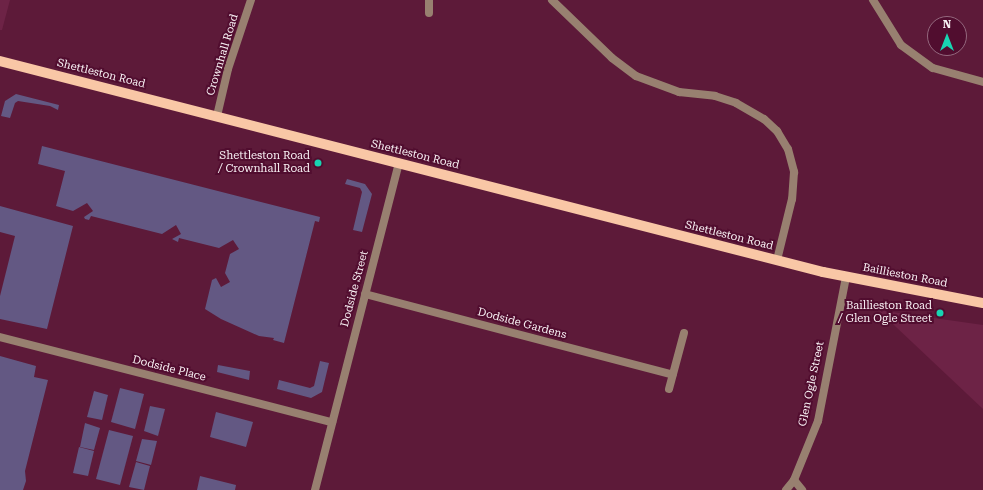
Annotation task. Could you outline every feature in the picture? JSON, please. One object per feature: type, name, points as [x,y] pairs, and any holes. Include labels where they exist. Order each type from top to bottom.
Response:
[{"type":"main road","name":"Shettleston Road","points":[[0,62],[217,116],[823,272]]},
{"type":"main road","name":"Baillieston Road","points":[[823,272],[983,303]]},
{"type":"street","name":"Crownhall Road","points":[[217,116],[228,69],[251,0]]},
{"type":"street","points":[[429,0],[429,12]]},
{"type":"street","points":[[552,0],[612,58],[636,76],[672,90],[715,96],[736,103],[764,119],[777,131],[788,149],[794,172],[792,199],[777,260]]},
{"type":"street","points":[[873,0],[901,45],[933,68],[983,82]]},
{"type":"street","name":"Dodside Street","points":[[315,490],[399,163]]},
{"type":"street","name":"Glen Ogle Street","points":[[786,490],[794,480],[818,421],[846,277]]},
{"type":"street","name":"Dodside Gardens","points":[[365,294],[673,375]]},
{"type":"street","points":[[669,389],[684,333]]},
{"type":"street","name":"Dodside Place","points":[[0,337],[332,422]]},
{"type":"street","points":[[794,480],[802,490]]},
{"type":"shaded area","points":[[0,0],[10,0],[2,30],[0,30]]},
{"type":"shaded area","points":[[16,94],[59,105],[58,110],[50,106],[18,101],[15,103],[10,118],[1,116],[5,101]]},
{"type":"shaded area","points":[[42,146],[320,217],[319,222],[315,221],[284,343],[273,340],[274,338],[259,336],[221,319],[205,309],[212,280],[216,278],[221,287],[230,282],[225,273],[230,254],[239,249],[233,240],[219,248],[179,238],[178,242],[172,239],[181,234],[176,225],[162,234],[91,216],[89,220],[85,219],[84,217],[93,211],[87,203],[73,211],[56,206],[65,171],[38,164]]},
{"type":"shaded area","points":[[347,179],[365,184],[372,194],[362,232],[353,230],[362,192],[360,188],[345,184]]},
{"type":"shaded area","points":[[0,206],[73,226],[47,329],[0,319],[0,296],[15,236],[0,232]]},
{"type":"shaded area","points":[[878,310],[983,325],[983,409]]},
{"type":"shaded area","points":[[0,356],[36,366],[34,377],[48,380],[25,471],[26,481],[23,490],[0,490]]},
{"type":"shaded area","points":[[320,361],[329,363],[322,392],[311,398],[277,389],[279,380],[310,388],[314,386]]},
{"type":"shaded area","points":[[218,365],[250,371],[249,380],[217,372]]},
{"type":"shaded area","points":[[120,388],[144,394],[135,429],[111,422]]},
{"type":"shaded area","points":[[94,391],[108,395],[102,420],[87,417]]},
{"type":"shaded area","points":[[150,406],[165,409],[158,436],[144,431]]},
{"type":"shaded area","points":[[216,412],[253,422],[246,447],[210,437]]},
{"type":"shaded area","points":[[85,423],[100,428],[94,450],[80,447]]},
{"type":"shaded area","points":[[109,430],[133,436],[120,485],[96,479]]},
{"type":"shaded area","points":[[142,439],[157,441],[151,465],[136,461]]},
{"type":"shaded area","points":[[79,447],[94,451],[88,476],[73,473]]},
{"type":"shaded area","points":[[136,462],[150,466],[144,490],[129,487]]},
{"type":"shaded area","points":[[200,476],[236,485],[235,490],[197,490]]},
{"type":"place","name":"Shettleston Road / Crownhall Road","points":[[318,163]]},
{"type":"place","name":"Baillieston Road / Glen Ogle Street","points":[[940,313]]}]
